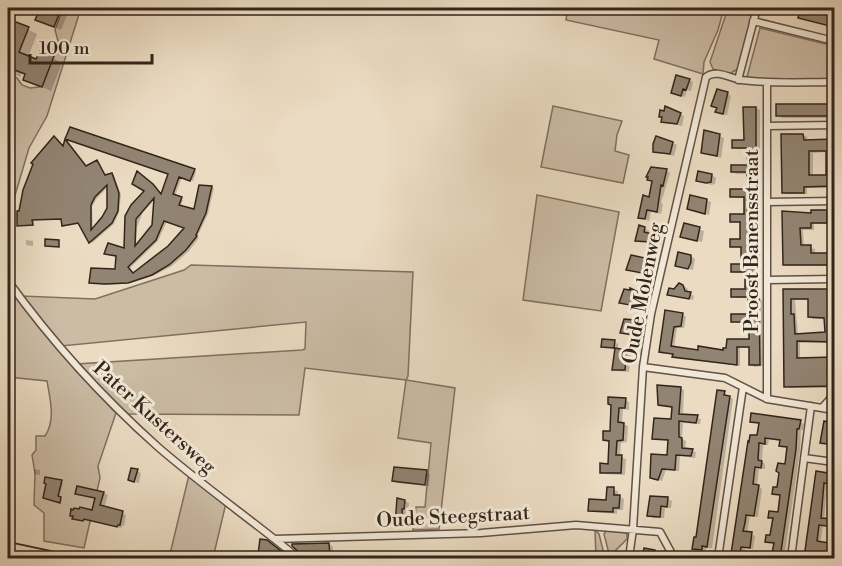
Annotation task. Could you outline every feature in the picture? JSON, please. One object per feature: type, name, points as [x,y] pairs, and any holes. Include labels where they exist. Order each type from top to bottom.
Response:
[{"type":"main road","points":[[8,548],[56,558]]},
{"type":"street","points":[[757,8],[738,80],[834,82]]},
{"type":"street","points":[[753,21],[834,41]]},
{"type":"street","name":"Oude Molenweg","points":[[628,558],[633,529],[643,367],[651,314],[705,81],[709,74],[718,74],[738,80]]},
{"type":"street","name":"Proost Banensstraat","points":[[767,82],[767,399]]},
{"type":"street","points":[[767,126],[834,125]]},
{"type":"street","points":[[767,202],[834,201]]},
{"type":"street","points":[[767,280],[834,279]]},
{"type":"street","name":"Pater Kustersweg","points":[[8,281],[55,342],[117,409],[206,487],[298,558]]},
{"type":"street","points":[[643,367],[725,378],[767,399],[834,410]]},
{"type":"street","points":[[718,558],[743,387]]},
{"type":"street","points":[[822,408],[834,398]]},
{"type":"street","points":[[791,558],[811,406]]},
{"type":"street","points":[[804,458],[834,462]]},
{"type":"street","name":"Oude Steegstraat","points":[[275,539],[481,533],[576,525],[660,532],[673,556],[688,558]]},
{"type":"shaded area","points":[[63,8],[81,8],[47,116],[29,148],[8,219],[8,76],[17,78],[22,85],[30,88],[39,87],[52,50],[58,41],[55,30]]},
{"type":"shaded area","points":[[568,8],[724,8],[718,30],[704,62],[703,74],[654,59],[659,40],[566,20]]},
{"type":"shaded area","points":[[728,8],[754,8],[738,69],[729,74],[713,69],[710,62]]},
{"type":"shaded area","points":[[760,28],[834,46],[834,80],[761,80],[747,77]]},
{"type":"shaded area","points":[[553,106],[622,121],[615,151],[629,155],[623,183],[541,167]]},
{"type":"shaded area","points":[[537,195],[619,212],[601,311],[523,300]]},
{"type":"shaded area","points":[[191,265],[413,272],[406,380],[305,368],[299,415],[127,414],[77,364],[302,350],[305,349],[306,322],[61,346],[22,296],[95,299],[184,270]]},
{"type":"shaded area","points":[[8,286],[59,351],[116,413],[98,466],[100,478],[84,548],[44,541],[44,513],[34,505],[35,473],[32,455],[36,450],[36,436],[45,436],[48,430],[51,402],[47,381],[8,377]]},
{"type":"shaded area","points":[[406,380],[455,388],[439,529],[413,530],[416,507],[425,507],[431,443],[398,438]]},
{"type":"shaded area","points":[[189,475],[226,503],[213,558],[169,558]]},
{"type":"shaded area","points":[[595,530],[599,534],[605,558],[596,558]]},
{"type":"shaded area","points":[[606,531],[627,534],[627,539],[614,552],[610,553],[608,550],[604,534]]},
{"type":"building","points":[[40,8],[61,9],[54,27],[35,20]]},
{"type":"building","points":[[782,8],[826,8],[825,11],[834,14],[834,27],[798,18],[799,14],[782,10]]},
{"type":"building","points":[[8,19],[29,27],[19,52],[36,59],[40,51],[54,56],[42,87],[23,80],[25,74],[12,69],[8,80]]},
{"type":"building","points":[[676,75],[690,79],[681,96],[671,93]]},
{"type":"building","points":[[717,89],[728,92],[723,114],[715,112],[717,108],[711,106]]},
{"type":"building","points":[[776,104],[834,104],[834,116],[776,116]]},
{"type":"building","points":[[665,106],[681,113],[677,124],[661,122],[660,110],[664,111]]},
{"type":"building","points":[[743,107],[756,107],[756,297],[759,297],[760,365],[749,365],[749,347],[737,347],[737,365],[672,357],[673,354],[659,352],[665,310],[683,313],[681,326],[674,327],[671,346],[698,350],[698,346],[723,350],[726,348],[727,339],[749,339],[749,322],[731,322],[731,314],[749,314],[748,297],[731,297],[731,289],[745,289],[745,272],[731,272],[731,264],[741,264],[741,247],[730,247],[730,239],[740,239],[740,222],[730,222],[730,214],[744,214],[744,197],[730,197],[730,189],[747,189],[747,172],[731,172],[731,165],[747,165],[747,148],[732,148],[732,140],[744,140]]},
{"type":"building","points":[[70,127],[195,169],[190,181],[179,177],[173,194],[182,197],[179,205],[194,209],[199,185],[212,186],[206,213],[197,236],[186,250],[169,265],[152,275],[128,283],[89,283],[91,268],[115,269],[116,256],[104,254],[108,243],[124,248],[125,216],[131,205],[144,191],[132,184],[137,171],[161,194],[168,174],[65,139]],"holes":[[[154,198],[152,225],[135,246],[136,219]],[[164,221],[184,228],[168,246],[133,273],[128,267],[156,240]]]},
{"type":"building","points":[[704,130],[720,134],[717,156],[701,153]]},
{"type":"building","points":[[781,134],[803,134],[804,140],[834,139],[834,186],[804,187],[804,193],[782,193]],"holes":[[[809,151],[826,151],[826,175],[809,175]]]},
{"type":"building","points":[[54,136],[63,146],[65,139],[86,166],[97,160],[105,175],[112,173],[119,193],[118,211],[112,223],[89,243],[78,223],[62,226],[61,219],[32,220],[33,225],[17,226],[17,211],[19,211],[23,190],[33,164],[31,163]],"holes":[[[107,185],[107,208],[102,217],[91,230],[91,205],[95,197]]]},
{"type":"building","points":[[656,136],[673,142],[670,154],[653,152]]},
{"type":"building","points":[[651,167],[667,169],[663,186],[661,185],[657,212],[647,210],[645,219],[638,218],[643,195],[649,197],[652,181],[647,180],[648,177],[646,177]]},
{"type":"building","points":[[698,171],[712,174],[711,182],[696,181]]},
{"type":"building","points":[[690,195],[707,199],[705,214],[687,209]]},
{"type":"building","points":[[811,210],[827,210],[827,223],[811,223],[811,228],[800,228],[801,245],[811,245],[811,253],[828,253],[828,247],[834,247],[834,254],[828,254],[828,265],[783,265],[782,211],[811,213]]},
{"type":"building","points":[[684,223],[700,227],[697,241],[680,237]]},
{"type":"building","points":[[639,225],[645,227],[644,232],[652,234],[650,242],[635,241]]},
{"type":"building","points":[[45,239],[59,240],[59,247],[45,246]]},
{"type":"building","points":[[678,252],[691,255],[688,269],[675,266]]},
{"type":"building","points":[[631,255],[645,258],[642,273],[626,270]]},
{"type":"building","points":[[679,283],[683,285],[685,291],[691,292],[689,299],[667,295],[669,288],[674,289]]},
{"type":"building","points":[[630,288],[638,292],[635,306],[619,303],[624,289],[630,290]]},
{"type":"building","points":[[783,289],[834,289],[834,342],[797,341],[797,358],[834,357],[834,386],[784,387]],"holes":[[[791,299],[808,299],[808,317],[824,318],[825,332],[795,334]]]},
{"type":"building","points":[[624,319],[635,320],[633,335],[620,333]]},
{"type":"building","points":[[602,339],[615,340],[614,348],[601,347]]},
{"type":"building","points":[[615,348],[627,350],[625,370],[612,370]]},
{"type":"building","points":[[657,385],[681,387],[679,414],[698,415],[696,423],[679,421],[682,448],[693,449],[691,456],[676,455],[675,470],[662,469],[658,480],[650,478],[651,454],[667,455],[668,440],[652,439],[654,418],[671,419],[672,407],[658,405]]},
{"type":"building","points":[[717,390],[725,391],[724,395],[730,396],[707,547],[702,546],[702,550],[692,549],[694,537],[696,537]]},
{"type":"building","points":[[608,397],[626,398],[625,408],[619,408],[618,422],[624,423],[623,440],[617,441],[616,455],[622,455],[621,473],[600,473],[600,463],[608,464],[609,441],[603,440],[603,431],[610,431],[611,405],[608,404]]},
{"type":"building","points":[[751,413],[801,420],[799,429],[797,429],[780,558],[771,558],[774,543],[765,542],[766,535],[770,535],[773,518],[768,518],[769,511],[778,512],[780,495],[772,494],[773,487],[777,487],[778,463],[785,464],[787,447],[779,446],[780,440],[765,438],[765,444],[759,443],[758,460],[762,461],[761,468],[755,467],[753,484],[759,485],[754,516],[746,515],[743,531],[752,532],[750,548],[741,547],[740,555],[731,554],[748,441],[750,435],[757,435],[759,423],[750,422]]},
{"type":"building","points":[[824,421],[834,423],[834,445],[820,443]]},
{"type":"building","points":[[394,467],[427,470],[425,485],[392,481]]},
{"type":"building","points":[[131,468],[138,469],[134,482],[128,480]]},
{"type":"building","points":[[816,471],[834,474],[834,485],[824,483],[821,518],[834,519],[834,527],[819,525],[817,541],[834,544],[834,552],[829,551],[829,554],[816,552],[815,558],[804,558]]},
{"type":"building","points":[[45,477],[62,480],[58,496],[61,497],[60,503],[43,498]]},
{"type":"building","points":[[77,486],[104,492],[100,505],[123,511],[120,525],[117,527],[84,519],[83,521],[72,519],[71,509],[80,507],[92,510],[95,498],[75,494]]},
{"type":"building","points":[[607,487],[614,487],[614,495],[620,495],[619,508],[613,508],[613,512],[588,511],[589,499],[606,500]]},
{"type":"building","points":[[650,496],[668,497],[667,507],[661,506],[660,517],[647,516]]},
{"type":"building","points":[[397,498],[405,500],[404,509],[402,509],[403,526],[395,526]]},
{"type":"building","points":[[260,539],[267,540],[290,558],[269,558],[269,555],[258,554]]},
{"type":"building","points":[[329,543],[330,558],[316,558],[316,552],[299,552],[292,546],[292,544]]},
{"type":"building","points":[[644,548],[655,550],[653,558],[642,558]]}]
